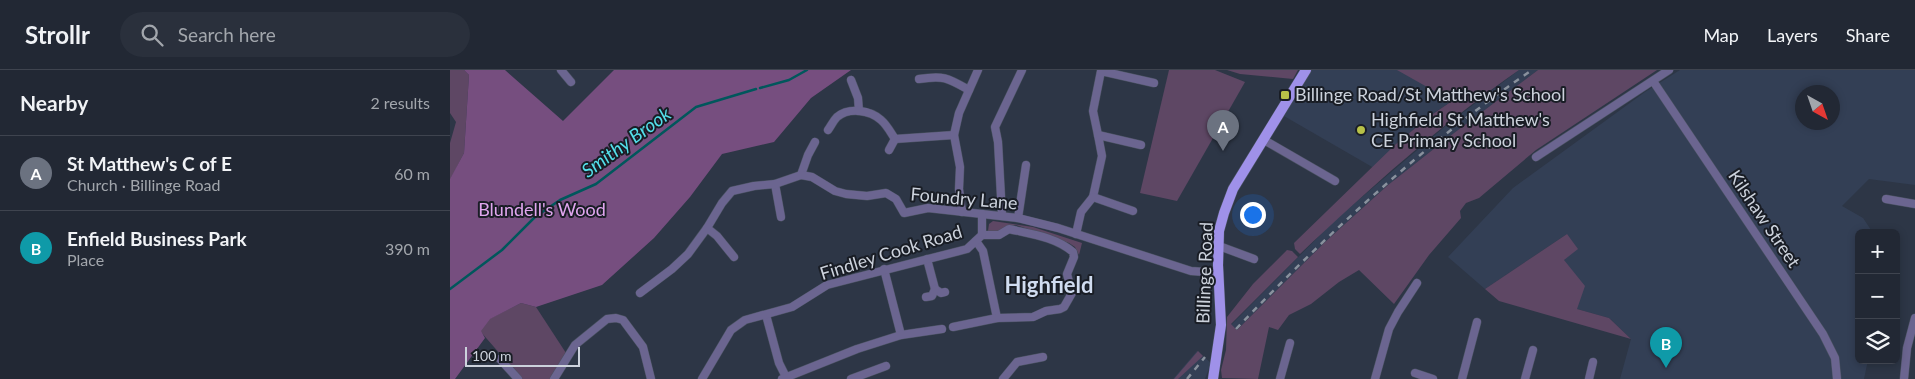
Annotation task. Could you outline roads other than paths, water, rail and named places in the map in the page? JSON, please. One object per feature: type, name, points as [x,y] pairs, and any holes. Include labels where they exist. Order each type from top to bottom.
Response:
[{"type":"main road","name":"Billinge Road","points":[[1213,379],[1221,325],[1219,231],[1226,205],[1233,189],[1306,70]]},
{"type":"street","points":[[962,212],[958,189],[960,167],[954,135],[959,113],[978,70]]},
{"type":"street","points":[[1002,215],[998,142],[995,127],[1022,70]]},
{"type":"street","points":[[1076,234],[1081,212],[1093,197],[1102,156],[1093,111],[1100,70],[1154,83]]},
{"type":"street","points":[[1536,157],[1669,70]]},
{"type":"street","points":[[566,72],[571,82]]},
{"type":"street","points":[[919,79],[940,76],[950,79],[969,90]]},
{"type":"street","points":[[851,80],[858,98],[860,111]]},
{"type":"street","name":"Kilshaw Street","points":[[1653,81],[1823,334],[1835,358],[1837,379]]},
{"type":"street","points":[[828,130],[838,117],[847,112],[860,111],[878,117],[884,122],[895,139]]},
{"type":"street","points":[[895,139],[954,135]]},
{"type":"street","points":[[1098,135],[1141,145]]},
{"type":"street","points":[[889,150],[895,139]]},
{"type":"street","points":[[1264,140],[1335,181]]},
{"type":"street","points":[[640,292],[688,254],[732,191],[775,184],[801,175],[815,142]]},
{"type":"street","points":[[1018,218],[1026,165]]},
{"type":"street","name":"Foundry Lane","points":[[801,175],[812,177],[835,191],[846,194],[867,196],[886,193],[896,199],[904,213],[928,208],[1018,218],[1076,234],[1191,271],[1219,274]]},
{"type":"street","points":[[775,184],[781,217]]},
{"type":"street","points":[[1093,197],[1133,210]]},
{"type":"street","points":[[1886,199],[1915,204]]},
{"type":"street","name":"Findley Cook Road","points":[[702,379],[731,330],[745,320],[792,307],[827,284],[968,249],[979,238],[982,214]]},
{"type":"street","points":[[707,228],[717,236],[734,257]]},
{"type":"street","points":[[953,327],[997,318],[1033,317],[1046,311],[1060,310],[1072,297],[1068,274],[1074,257],[1073,252],[1054,240],[1009,229],[999,235],[979,238],[997,318]]},
{"type":"street","points":[[1219,246],[1254,259]]},
{"type":"street","points":[[926,297],[932,296],[935,289],[927,259]]},
{"type":"street","points":[[884,269],[901,335]]},
{"type":"street","points":[[1375,379],[1389,329],[1417,283]]},
{"type":"street","points":[[935,289],[941,293],[945,292]]},
{"type":"street","points":[[766,315],[784,378],[856,349],[901,335],[942,329]]},
{"type":"street","points":[[554,379],[575,345],[607,319],[616,318],[623,320],[643,347],[651,379]]},
{"type":"street","points":[[1904,379],[1907,348],[1915,318]]},
{"type":"street","points":[[1462,379],[1477,322]]},
{"type":"street","points":[[1280,379],[1290,343]]},
{"type":"street","points":[[1525,379],[1533,350]]},
{"type":"street","points":[[1003,379],[1017,362],[1043,357]]},
{"type":"street","points":[[500,359],[518,379]]},
{"type":"street","points":[[1589,379],[1594,362]]},
{"type":"street","points":[[851,379],[862,377],[886,366]]},
{"type":"street","points":[[1415,374],[1433,379]]},
{"type":"waterway","name":"Smithy Brook","points":[[760,88],[789,80],[807,70]]},
{"type":"waterway","name":"Smithy Brook","points":[[450,289],[502,250],[535,217],[560,200],[596,184],[696,107],[756,89]]},
{"type":"railway","points":[[1236,329],[1305,259],[1415,159],[1492,98],[1532,70]]},
{"type":"railway","points":[[1187,379],[1205,357]]},
{"type":"place","name":"Billinge Road/St Matthew's School","points":[[1285,95]]},
{"type":"place","name":"Highfield St Matthew's CE Primary School","points":[[1361,130]]},
{"type":"place","name":"St Matthew's C of E","points":[[1223,151]]},
{"type":"place","name":"Enfield Business Park","points":[[1666,368]]},
{"type":"district","name":"Highfield","points":[[1049,285]]},
{"type":"park label","name":"Blundell's Wood","points":[[542,210]]}]
